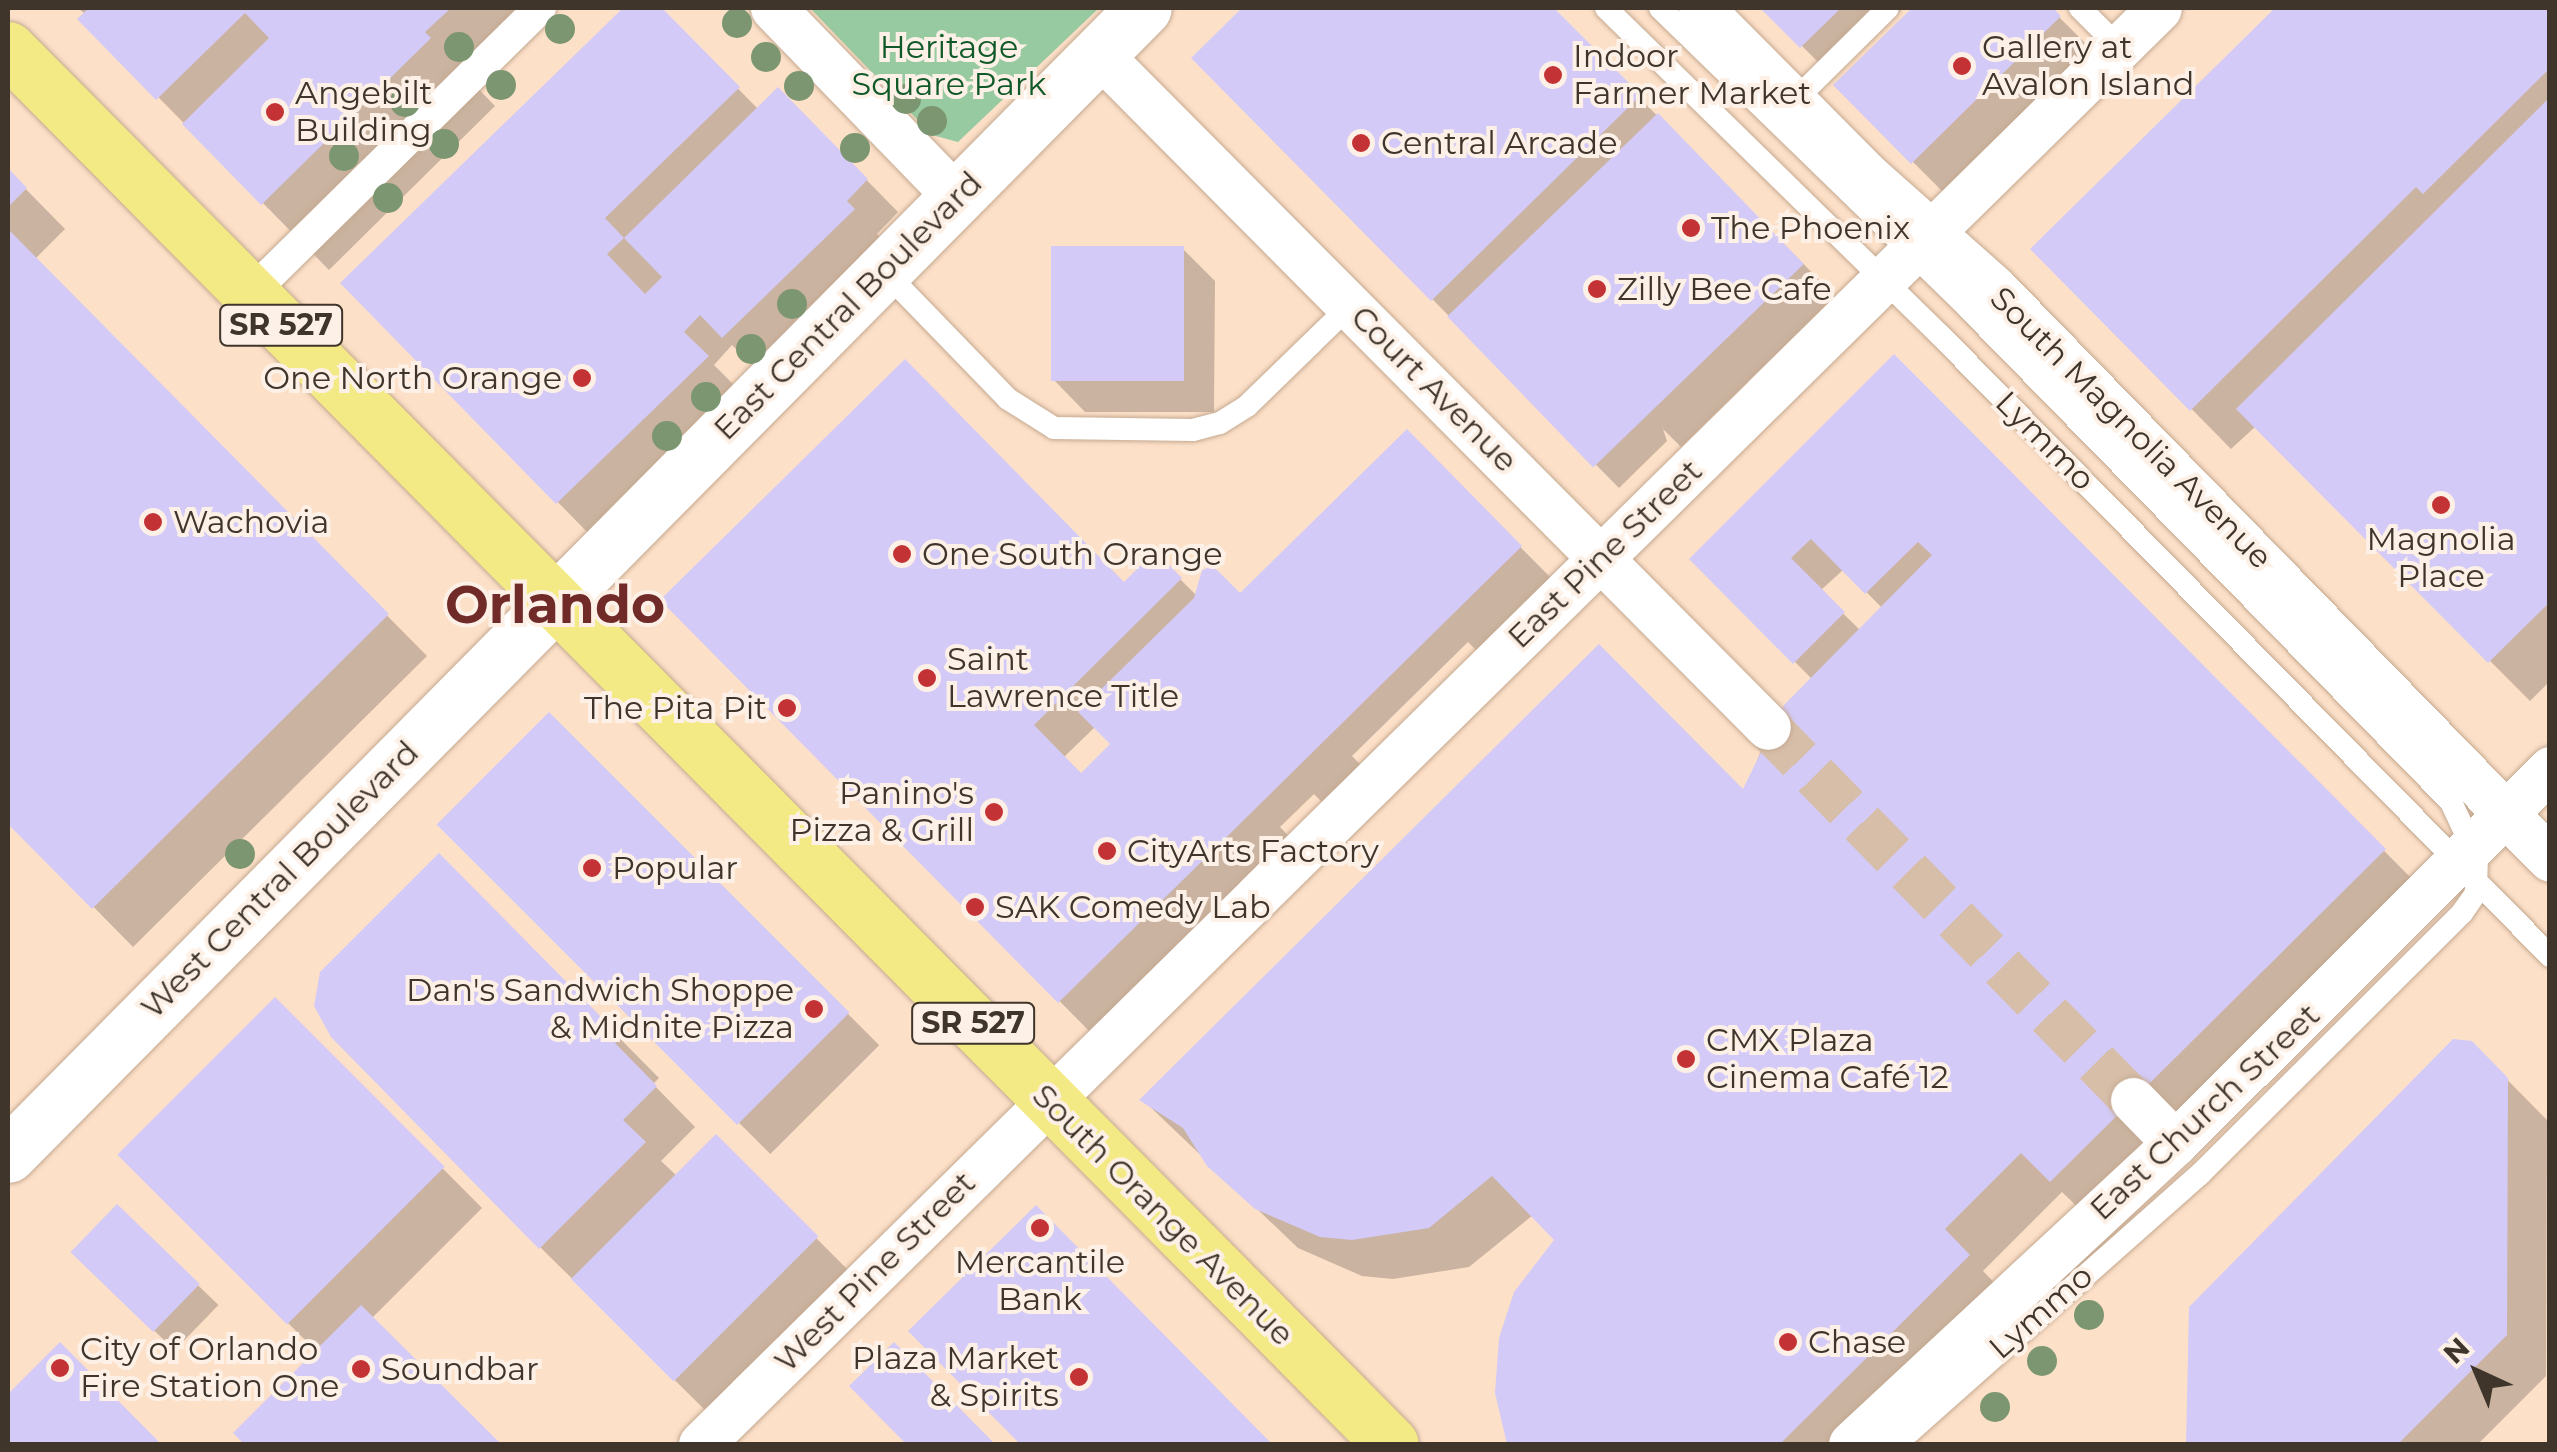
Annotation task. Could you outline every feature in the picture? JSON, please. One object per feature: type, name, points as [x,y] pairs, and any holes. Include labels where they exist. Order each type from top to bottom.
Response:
[{"type":"main road","name":"SR 527","points":[[8,48],[552,605]]},
{"type":"main road","name":"South Orange Avenue","points":[[552,605],[1391,1444]]},
{"type":"street","points":[[251,294],[540,8]]},
{"type":"street","points":[[773,8],[956,197]]},
{"type":"street","name":"East Central Boulevard","points":[[552,605],[1144,8]]},
{"type":"street","name":"South Magnolia Avenue","points":[[1702,8],[1794,100],[1908,257],[2513,789],[2550,859]]},
{"type":"street","name":"East Pine Street","points":[[1049,1099],[2159,8]]},
{"type":"street","name":"Court Avenue","points":[[1098,53],[1768,727]]},
{"type":"street","name":"West Central Boulevard","points":[[8,1155],[552,605]]},
{"type":"street","name":"East Church Street","points":[[1851,1444],[2471,864],[2513,789]]},
{"type":"street","name":"West Pine Street","points":[[701,1444],[1049,1099]]},
{"type":"street","points":[[2132,1100],[2175,1143]]},
{"type":"lane","name":"Lymmo","points":[[1606,8],[1908,257]]},
{"type":"lane","name":"Lymmo","points":[[1660,8],[1908,257],[2471,864],[2550,956]]},
{"type":"lane","points":[[1794,100],[1888,8]]},
{"type":"lane","points":[[2080,8],[2119,47]]},
{"type":"lane","points":[[883,271],[1008,398],[1054,428],[1193,430],[1220,423],[1248,406],[1351,305]]},
{"type":"lane","points":[[2513,789],[2550,750]]},
{"type":"lane","name":"Lymmo","points":[[1896,1444],[2200,1174],[2462,913],[2471,864]]},
{"type":"green space","name":"Heritage Square Park","points":[[810,8],[1099,8],[958,142],[932,135]]},
{"type":"building","name":"Angebilt Building","points":[[89,8],[451,8],[425,32],[431,38],[261,205],[182,124],[269,38],[245,13],[156,100],[77,19]]},
{"type":"building","points":[[623,8],[662,8],[740,87],[605,218],[624,238],[778,87],[868,179],[847,201],[855,209],[722,338],[700,315],[684,332],[709,356],[556,504],[340,283]],"holes":[[[624,238],[662,277],[645,294],[607,254]]]},
{"type":"building","name":"Central Arcade","points":[[1242,8],[1554,8],[1641,95],[1431,301],[1191,58]]},
{"type":"building","points":[[1760,8],[1841,8],[1800,48]]},
{"type":"building","name":"Gallery at Avalon Island","points":[[1912,8],[2053,8],[2061,16],[1911,164],[1833,85]]},
{"type":"building","points":[[2275,8],[2550,8],[2550,68],[2423,194],[2416,187],[2190,411],[2030,249]]},
{"type":"building","name":"Magnolia Place","points":[[2550,97],[2550,602],[2488,663],[2236,409]]},
{"type":"building","points":[[1658,113],[1804,264],[1593,468],[1447,317]]},
{"type":"building","points":[[8,168],[27,188],[8,207]]},
{"type":"building","name":"Wachovia","points":[[10,231],[389,614],[92,909],[8,824]]},
{"type":"building","points":[[1051,246],[1184,246],[1184,381],[1051,381]]},
{"type":"building","points":[[1894,354],[2386,849],[2050,1182],[2021,1153],[1945,1229],[1970,1255],[1780,1444],[1507,1444],[1495,1393],[1499,1338],[1514,1292],[1554,1240],[1492,1176],[1429,1228],[1352,1240],[1320,1237],[1255,1209],[1207,1166],[1183,1128],[1139,1100],[1599,644],[1743,789],[1784,705],[1932,555],[1918,542],[1865,594],[1811,539],[1791,558],[1845,612],[1793,664],[1689,559]]},
{"type":"building","points":[[905,359],[1124,582],[1155,551],[1182,578],[1034,725],[1081,773],[1110,744],[1078,712],[1194,598],[1202,570],[1213,566],[1240,593],[1407,429],[1522,546],[1058,1003],[660,600]]},
{"type":"building","name":"Popular","points":[[549,712],[850,1013],[737,1125],[437,824]]},
{"type":"building","points":[[439,853],[621,1037],[615,1043],[657,1086],[623,1120],[646,1142],[539,1249],[331,1037],[314,1006],[320,972]]},
{"type":"building","points":[[275,997],[445,1167],[287,1324],[117,1155]]},
{"type":"building","points":[[2453,1039],[2472,1041],[2508,1078],[2507,1335],[2398,1444],[2186,1444],[2189,1307]]},
{"type":"building","points":[[716,1134],[819,1237],[674,1381],[571,1279]]},
{"type":"building","points":[[117,1204],[200,1284],[153,1332],[70,1252]]},
{"type":"building","points":[[1036,1205],[1272,1444],[1020,1444],[908,1331]]},
{"type":"building","name":"Soundbar","points":[[361,1305],[501,1444],[244,1444],[233,1433]]},
{"type":"building","name":"City of Orlando Fire Station One","points":[[60,1342],[161,1444],[8,1444],[8,1394]]},
{"type":"building","points":[[894,1342],[995,1444],[906,1444],[849,1386]]},
{"type":"tunnel","points":[[1768,727],[2133,1100]]},
{"type":"place","name":"Gallery at Avalon Island","points":[[1962,66]]},
{"type":"place","name":"Indoor Farmer Market","points":[[1553,75]]},
{"type":"place","name":"Angebilt Building","points":[[275,112]]},
{"type":"place","name":"Central Arcade","points":[[1361,143]]},
{"type":"place","name":"The Phoenix","points":[[1691,228]]},
{"type":"place","name":"Zilly Bee Cafe","points":[[1597,289]]},
{"type":"place","name":"One North Orange","points":[[582,378]]},
{"type":"place","name":"Magnolia Place","points":[[2441,505]]},
{"type":"place","name":"Wachovia","points":[[153,522]]},
{"type":"place","name":"One South Orange","points":[[902,554]]},
{"type":"place","name":"Saint Lawrence Title","points":[[927,678]]},
{"type":"place","name":"The Pita Pit","points":[[787,708]]},
{"type":"place","name":"Panino's Pizza & Grill","points":[[994,812]]},
{"type":"place","name":"CityArts Factory","points":[[1107,851]]},
{"type":"place","name":"Popular","points":[[592,868]]},
{"type":"place","name":"SAK Comedy Lab","points":[[975,907]]},
{"type":"place","name":"Dan's Sandwich Shoppe & Midnite Pizza","points":[[814,1009]]},
{"type":"place","name":"CMX Plaza Cinema Café 12","points":[[1686,1059]]},
{"type":"place","name":"Mercantile Bank","points":[[1040,1228]]},
{"type":"place","name":"Chase","points":[[1788,1342]]},
{"type":"place","name":"City of Orlando Fire Station One","points":[[60,1368]]},
{"type":"place","name":"Soundbar","points":[[361,1369]]},
{"type":"place","name":"Plaza Market & Spirits","points":[[1079,1377]]},
{"type":"district","name":"Orlando","points":[[555,605]]}]
